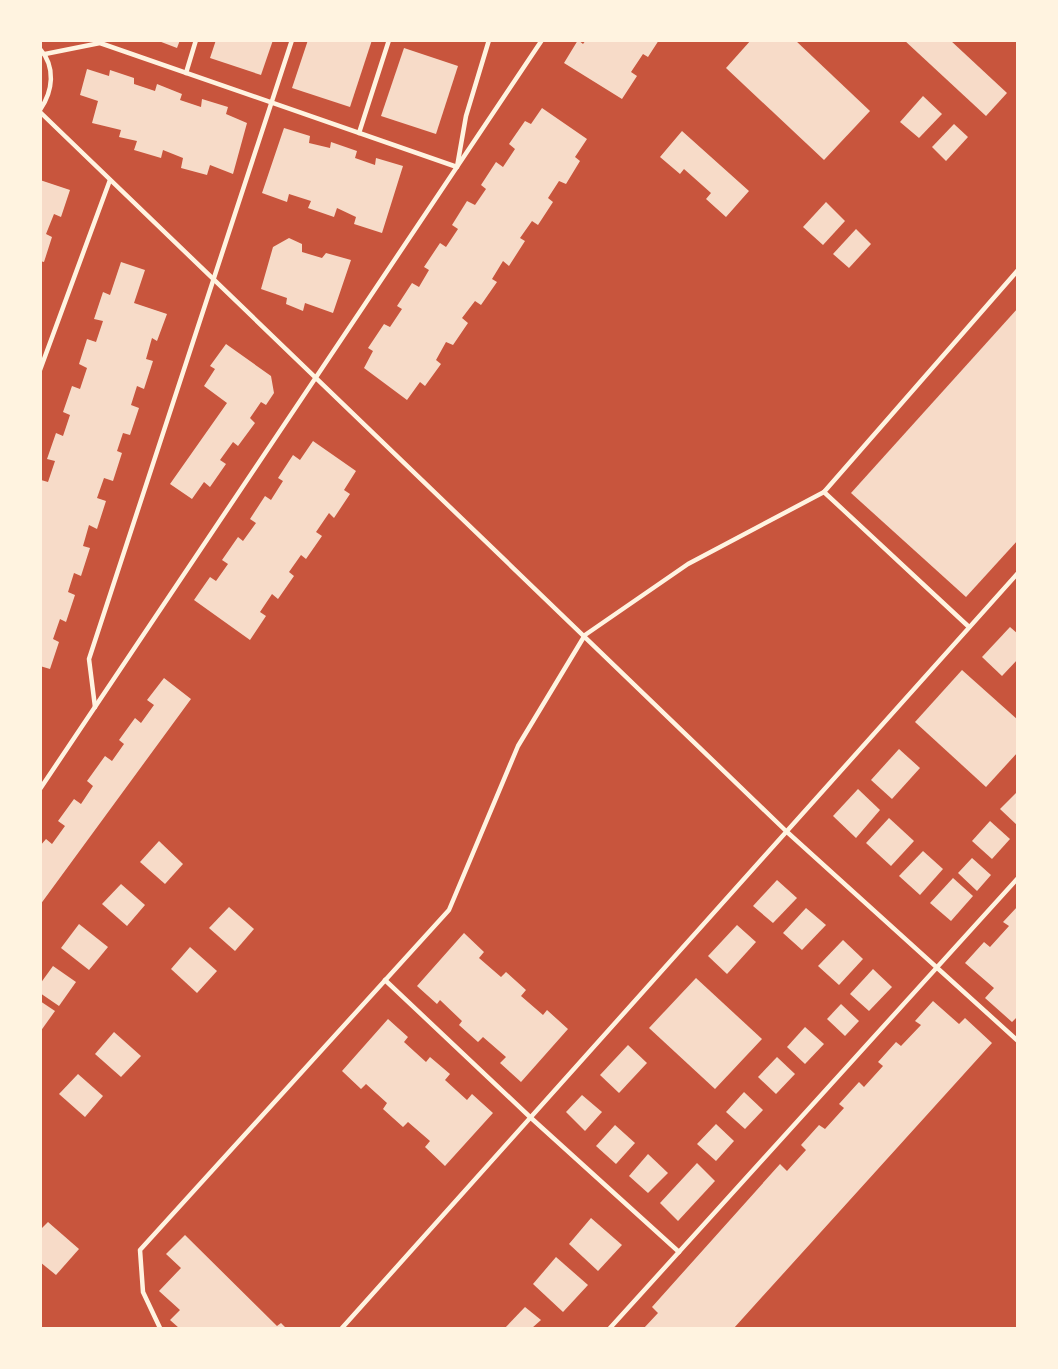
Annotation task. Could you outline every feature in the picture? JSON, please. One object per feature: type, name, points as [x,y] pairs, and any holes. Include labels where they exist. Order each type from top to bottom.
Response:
[{"type":"lane","points":[[186,73],[196,40]]},
{"type":"lane","points":[[95,708],[89,659],[292,40]]},
{"type":"lane","points":[[359,133],[389,40]]},
{"type":"lane","points":[[457,167],[466,116],[489,40]]},
{"type":"lane","points":[[40,789],[542,40]]},
{"type":"lane","points":[[45,54],[101,42],[457,167]]},
{"type":"lane","points":[[40,49],[45,54],[51,69],[48,99],[40,111],[786,831],[1017,1041]]},
{"type":"lane","points":[[40,370],[110,180]]},
{"type":"lane","points":[[160,1329],[143,1292],[140,1250],[449,910],[518,746],[585,635],[688,564],[824,492],[1017,270]]},
{"type":"lane","points":[[824,492],[969,627]]},
{"type":"lane","points":[[342,1329],[1017,573]]},
{"type":"lane","points":[[610,1329],[1017,878]]},
{"type":"lane","points":[[385,980],[530,1117],[679,1252]]},
{"type":"building","points":[[156,40],[180,40],[177,48]]},
{"type":"building","points":[[216,40],[273,40],[261,75],[210,58]]},
{"type":"building","points":[[308,40],[372,40],[350,107],[292,88]]},
{"type":"building","points":[[578,40],[583,44],[586,40],[659,40],[648,57],[643,54],[631,72],[637,76],[622,99],[564,63]]},
{"type":"building","points":[[751,40],[795,40],[870,111],[824,160],[726,68]]},
{"type":"building","points":[[904,40],[950,40],[1007,93],[986,116]]},
{"type":"building","points":[[404,48],[458,66],[436,134],[381,116]]},
{"type":"building","points":[[87,69],[109,76],[110,70],[134,78],[134,84],[155,91],[157,84],[182,94],[180,100],[201,107],[202,99],[228,107],[226,114],[247,123],[233,174],[210,165],[207,175],[181,168],[183,158],[163,150],[161,158],[134,150],[137,141],[119,137],[121,130],[92,123],[98,101],[80,95]]},
{"type":"building","points":[[923,96],[942,114],[919,138],[900,122]]},
{"type":"building","points":[[542,108],[587,139],[575,157],[580,161],[566,184],[559,181],[548,198],[553,202],[538,225],[532,221],[520,238],[525,241],[509,266],[503,261],[492,279],[497,282],[481,305],[475,301],[462,318],[468,323],[453,345],[446,342],[436,360],[441,364],[425,386],[420,382],[407,400],[364,368],[373,351],[368,348],[384,324],[390,327],[402,309],[397,306],[412,283],[419,287],[429,270],[424,267],[440,243],[446,247],[458,229],[452,225],[467,201],[475,205],[486,189],[481,185],[496,162],[503,167],[515,149],[509,144],[525,121],[531,124]]},
{"type":"building","points":[[954,124],[968,137],[946,161],[932,147]]},
{"type":"building","points":[[284,128],[310,136],[309,143],[330,148],[331,142],[357,151],[355,158],[375,165],[376,158],[403,166],[382,233],[354,224],[356,217],[337,208],[334,217],[308,208],[311,201],[289,194],[287,202],[262,193]]},
{"type":"building","points":[[682,131],[749,191],[726,217],[706,199],[711,193],[684,169],[680,174],[660,157]]},
{"type":"building","points":[[40,180],[70,190],[61,217],[54,214],[46,234],[52,237],[44,262],[40,261]]},
{"type":"building","points":[[826,202],[845,221],[823,245],[803,227]]},
{"type":"building","points":[[856,229],[871,244],[849,268],[833,254]]},
{"type":"building","points":[[289,238],[302,244],[302,252],[322,258],[326,253],[351,260],[333,313],[305,303],[303,311],[286,304],[287,298],[261,289],[273,247]]},
{"type":"building","points":[[121,262],[145,270],[134,303],[167,314],[157,341],[152,338],[146,359],[153,361],[144,389],[137,386],[131,405],[139,408],[130,435],[123,433],[117,451],[122,453],[113,481],[104,478],[97,498],[106,501],[97,529],[89,525],[83,546],[90,548],[81,576],[74,573],[68,592],[75,595],[66,622],[60,619],[53,639],[59,642],[50,669],[40,666],[40,482],[41,480],[48,482],[55,461],[47,459],[56,433],[63,436],[70,415],[63,412],[72,386],[80,389],[87,368],[79,364],[87,339],[96,342],[103,321],[94,319],[103,292],[110,295]]},
{"type":"building","points":[[1018,308],[1018,540],[966,597],[851,493]]},
{"type":"building","points":[[226,344],[271,376],[274,393],[266,405],[261,402],[250,418],[255,423],[238,446],[233,442],[220,460],[226,464],[210,487],[204,482],[192,499],[170,484],[227,403],[204,386],[215,369],[210,366]]},
{"type":"building","points":[[313,441],[356,471],[344,490],[350,494],[334,518],[329,513],[316,532],[322,536],[306,559],[301,555],[289,572],[294,576],[278,599],[272,594],[260,612],[266,616],[250,640],[194,600],[210,577],[216,581],[228,564],[222,560],[238,537],[243,541],[256,523],[250,519],[265,496],[271,500],[283,481],[278,478],[293,455],[300,460]]},
{"type":"building","points":[[1010,627],[1018,634],[1018,659],[1002,676],[982,657]]},
{"type":"building","points":[[962,670],[1018,720],[1018,752],[986,787],[915,722]]},
{"type":"building","points":[[164,678],[191,699],[40,905],[40,846],[46,839],[52,844],[65,826],[58,821],[74,799],[81,804],[93,786],[87,781],[105,756],[112,761],[124,744],[119,740],[135,718],[141,723],[154,705],[147,700]]},
{"type":"building","points":[[899,749],[920,768],[892,799],[871,780]]},
{"type":"building","points":[[858,789],[880,810],[856,838],[833,816]]},
{"type":"building","points":[[1018,791],[1018,826],[1000,809]]},
{"type":"building","points":[[889,818],[914,841],[891,866],[866,843]]},
{"type":"building","points":[[990,821],[1010,839],[992,859],[972,841]]},
{"type":"building","points":[[159,841],[183,864],[165,884],[140,862]]},
{"type":"building","points":[[923,851],[943,869],[920,895],[899,876]]},
{"type":"building","points":[[972,858],[991,875],[977,891],[958,873]]},
{"type":"building","points":[[953,878],[973,896],[951,921],[930,903]]},
{"type":"building","points":[[777,880],[797,898],[773,923],[753,906]]},
{"type":"building","points":[[121,884],[145,905],[127,926],[102,904]]},
{"type":"building","points":[[1018,906],[1018,1016],[1012,1022],[985,998],[994,988],[965,963],[984,942],[990,947],[1009,926],[1003,922]]},
{"type":"building","points":[[229,907],[254,929],[235,951],[209,928]]},
{"type":"building","points":[[806,908],[826,925],[802,950],[783,933]]},
{"type":"building","points":[[79,924],[108,947],[89,970],[61,948]]},
{"type":"building","points":[[737,925],[756,942],[727,974],[708,956]]},
{"type":"building","points":[[464,933],[484,952],[479,958],[501,977],[506,972],[526,990],[521,996],[543,1015],[547,1010],[568,1029],[521,1082],[500,1063],[506,1057],[483,1037],[478,1042],[459,1025],[462,1021],[440,1000],[437,1004],[417,986]]},
{"type":"building","points":[[843,940],[863,959],[839,985],[818,966]]},
{"type":"building","points":[[190,947],[217,971],[197,993],[171,969]]},
{"type":"building","points":[[53,966],[76,982],[59,1006],[40,993],[40,984]]},
{"type":"building","points":[[873,969],[892,987],[869,1011],[850,994]]},
{"type":"building","points":[[696,978],[762,1039],[715,1089],[649,1028]]},
{"type":"building","points":[[40,1001],[55,1011],[40,1032]]},
{"type":"building","points":[[933,1001],[959,1024],[965,1018],[992,1043],[734,1328],[644,1328],[658,1313],[652,1307],[780,1164],[787,1171],[806,1150],[801,1145],[819,1125],[825,1129],[844,1108],[839,1104],[859,1082],[864,1087],[883,1066],[878,1062],[896,1042],[901,1046],[921,1025],[915,1021]]},
{"type":"building","points":[[841,1004],[859,1021],[845,1036],[827,1019]]},
{"type":"building","points":[[388,1019],[408,1037],[404,1042],[426,1062],[430,1057],[450,1074],[445,1080],[467,1100],[472,1094],[493,1113],[445,1166],[425,1147],[430,1141],[408,1122],[403,1127],[383,1109],[387,1103],[366,1084],[361,1089],[342,1071]]},
{"type":"building","points":[[805,1027],[824,1044],[805,1064],[787,1047]]},
{"type":"building","points":[[114,1032],[141,1056],[121,1077],[95,1054]]},
{"type":"building","points":[[628,1045],[647,1063],[619,1093],[600,1075]]},
{"type":"building","points":[[777,1057],[795,1074],[776,1094],[758,1077]]},
{"type":"building","points":[[78,1074],[103,1096],[85,1117],[59,1094]]},
{"type":"building","points":[[744,1092],[763,1110],[745,1129],[726,1112]]},
{"type":"building","points":[[582,1095],[602,1112],[585,1131],[566,1112]]},
{"type":"building","points":[[716,1124],[734,1141],[716,1161],[697,1144]]},
{"type":"building","points":[[615,1125],[635,1143],[616,1164],[596,1146]]},
{"type":"building","points":[[648,1154],[668,1173],[648,1193],[629,1176]]},
{"type":"building","points":[[697,1163],[715,1181],[678,1221],[660,1203]]},
{"type":"building","points":[[591,1218],[622,1245],[598,1271],[569,1244]]},
{"type":"building","points":[[48,1222],[79,1249],[56,1275],[40,1262],[40,1230]]},
{"type":"building","points":[[185,1235],[277,1326],[281,1323],[286,1328],[179,1328],[170,1320],[180,1310],[159,1291],[181,1268],[166,1254]]},
{"type":"building","points":[[556,1257],[588,1285],[563,1312],[533,1284]]},
{"type":"building","points":[[525,1307],[541,1320],[532,1328],[505,1328]]}]
